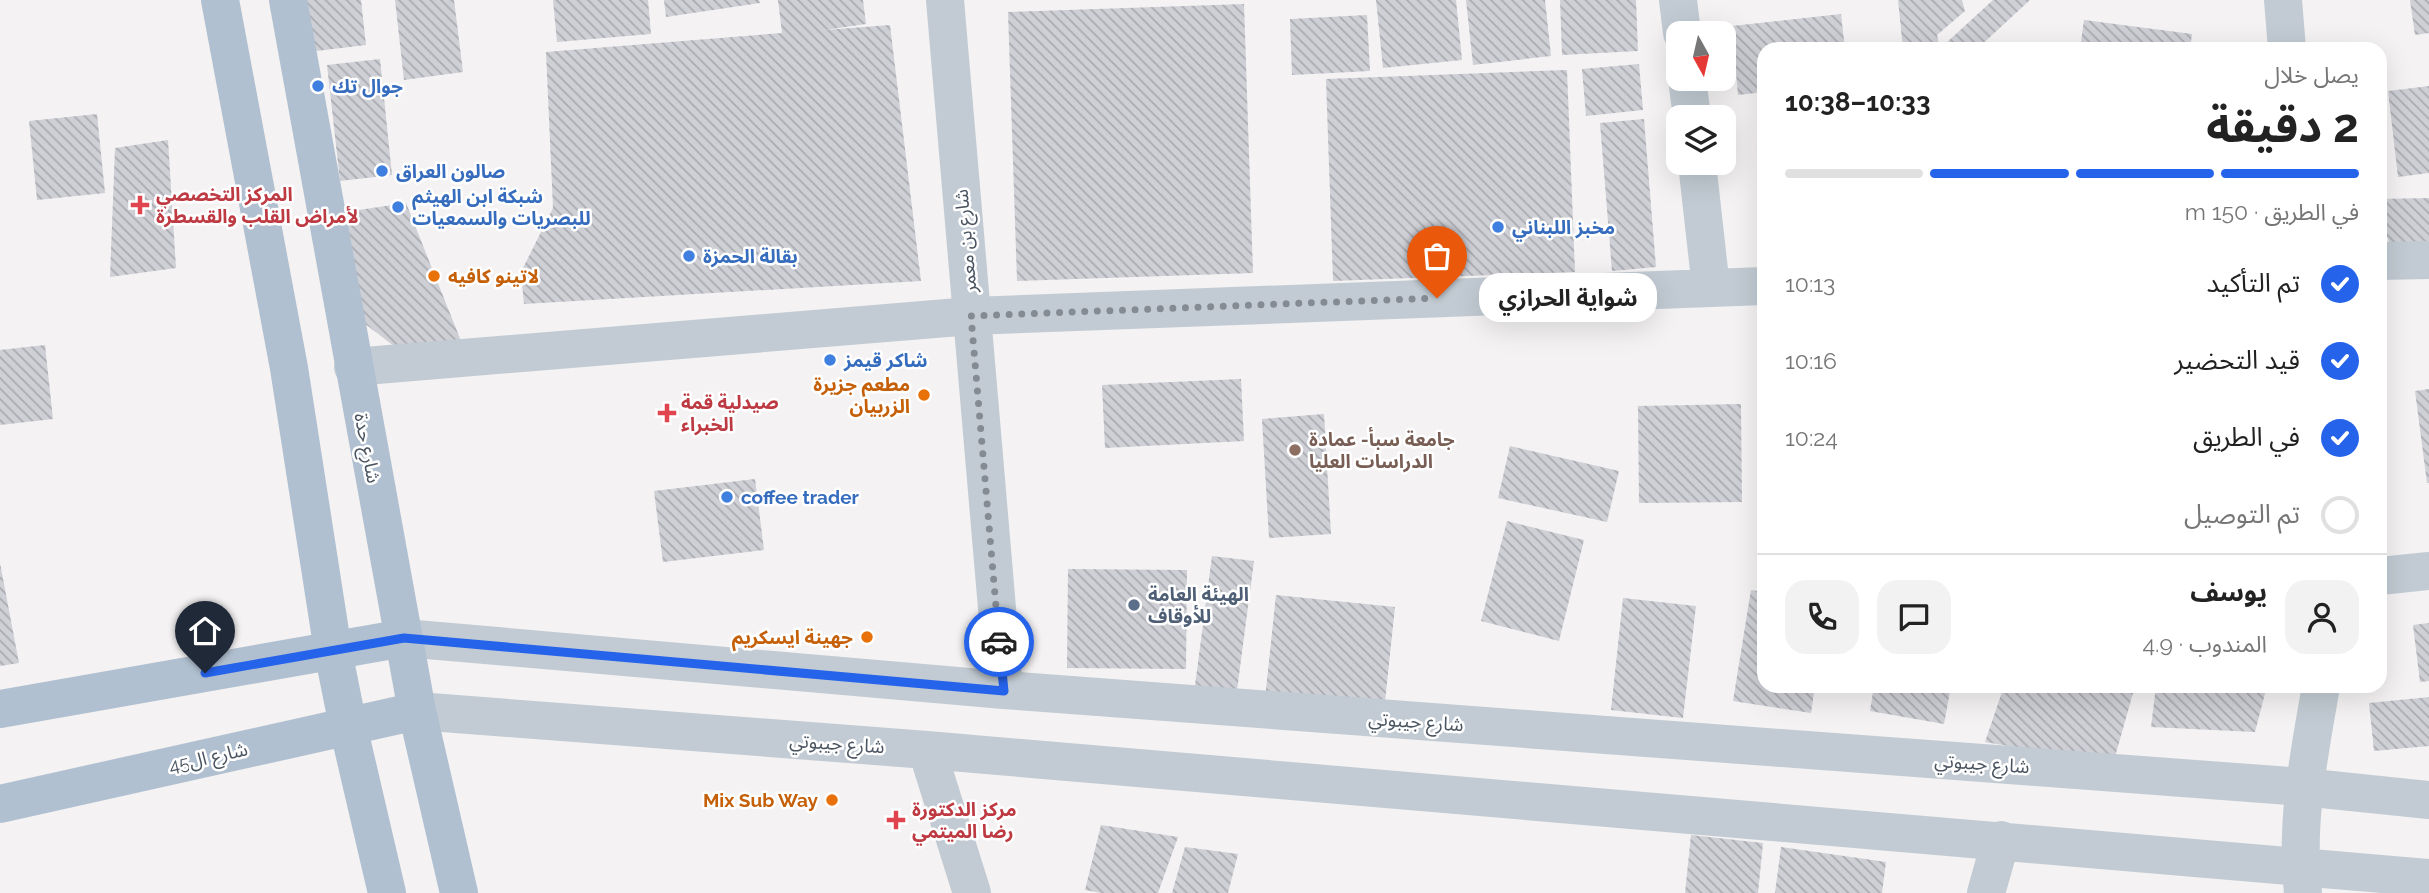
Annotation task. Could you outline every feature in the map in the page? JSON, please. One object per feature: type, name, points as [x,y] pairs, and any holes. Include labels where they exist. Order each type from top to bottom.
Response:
[{"type":"main road","points":[[220,0],[289,368],[333,652],[387,893]]},
{"type":"main road","name":"شارع حدة","points":[[288,0],[417,711],[460,893]]},
{"type":"main road","points":[[0,709],[404,638]]},
{"type":"main road","name":"شارع ال45","points":[[0,804],[417,711]]},
{"type":"street","name":"شارع بن معمر","points":[[945,0],[1004,691]]},
{"type":"street","points":[[1678,0],[1681,21]]},
{"type":"street","points":[[2283,0],[2286,42]]},
{"type":"street","points":[[1698,175],[1711,288]]},
{"type":"street","points":[[2387,261],[2429,260]]},
{"type":"street","points":[[353,367],[971,316],[1757,286]]},
{"type":"street","points":[[2387,575],[2429,571]]},
{"type":"street","name":"شارع جيبوتي","points":[[404,638],[1004,691],[2303,788],[2429,800]]},
{"type":"street","points":[[2301,881],[2303,788],[2320,693]]},
{"type":"street","name":"شارع جيبوتي","points":[[417,711],[927,750],[2001,841],[2301,881],[2429,878]]},
{"type":"street","points":[[927,750],[972,893]]},
{"type":"street","points":[[1986,893],[2001,841]]},
{"type":"building","points":[[302,0],[361,0],[366,45],[308,52]]},
{"type":"building","points":[[395,0],[454,0],[463,72],[404,80]]},
{"type":"building","points":[[553,0],[648,0],[651,34],[557,42]]},
{"type":"building","points":[[664,0],[759,0],[760,3],[666,17]]},
{"type":"building","points":[[778,0],[863,0],[866,24],[825,30],[890,25],[921,281],[524,304],[521,272],[553,208],[546,52],[782,33]]},
{"type":"building","points":[[1376,0],[1456,0],[1462,60],[1383,68]]},
{"type":"building","points":[[1466,0],[1545,0],[1551,56],[1473,65]]},
{"type":"building","points":[[1560,0],[1636,0],[1638,51],[1562,55]]},
{"type":"building","points":[[1898,0],[1962,0],[1965,11],[1937,35],[1938,42],[1902,42]]},
{"type":"building","points":[[1993,0],[2030,0],[1985,42],[1947,42]]},
{"type":"building","points":[[2410,0],[2429,0],[2429,33],[2415,35]]},
{"type":"building","points":[[1244,4],[1253,273],[1017,281],[1008,12]]},
{"type":"building","points":[[1841,14],[1844,42],[1757,42],[1757,93],[1738,95],[1736,26]]},
{"type":"building","points":[[1367,15],[1370,71],[1292,75],[1290,19]]},
{"type":"building","points":[[2084,20],[2192,34],[2191,42],[2081,42]]},
{"type":"building","points":[[380,59],[392,175],[340,181],[327,65]]},
{"type":"building","points":[[1639,64],[1643,110],[1586,116],[1582,69]]},
{"type":"building","points":[[1567,70],[1575,272],[1333,281],[1326,79]]},
{"type":"building","points":[[2429,86],[2429,173],[2398,177],[2388,91]]},
{"type":"building","points":[[97,114],[105,193],[37,200],[29,121]]},
{"type":"building","points":[[1644,119],[1656,267],[1612,271],[1600,123]]},
{"type":"building","points":[[168,140],[176,268],[110,277],[115,148]]},
{"type":"building","points":[[2429,198],[2429,256],[2391,257],[2387,238],[2387,199]]},
{"type":"building","points":[[406,203],[461,341],[394,346],[352,314],[345,212]]},
{"type":"building","points":[[45,345],[53,419],[0,425],[0,350]]},
{"type":"building","points":[[1241,379],[1244,441],[1105,448],[1102,385]]},
{"type":"building","points":[[2429,389],[2429,483],[2427,483],[2415,391]]},
{"type":"building","points":[[1741,404],[1742,502],[1639,503],[1638,406]]},
{"type":"building","points":[[1324,414],[1331,534],[1269,538],[1262,419]]},
{"type":"building","points":[[1510,446],[1619,471],[1607,522],[1498,498]]},
{"type":"building","points":[[755,479],[764,550],[663,562],[654,491]]},
{"type":"building","points":[[1507,521],[1584,540],[1559,641],[1481,621]]},
{"type":"building","points":[[1212,556],[1254,561],[1236,698],[1194,693]]},
{"type":"building","points":[[0,563],[19,663],[0,666]]},
{"type":"building","points":[[1068,569],[1187,570],[1186,669],[1067,668]]},
{"type":"building","points":[[1751,590],[1757,591],[1757,693],[1814,693],[1811,713],[1733,701]]},
{"type":"building","points":[[1276,595],[1395,607],[1384,711],[1265,699]]},
{"type":"building","points":[[1623,598],[1696,606],[1683,718],[1611,710]]},
{"type":"building","points":[[2429,623],[2429,681],[2420,682],[2413,625]]},
{"type":"building","points":[[1873,693],[1950,693],[1944,724],[1870,711]]},
{"type":"building","points":[[2002,693],[2133,693],[2113,764],[1985,742]]},
{"type":"building","points":[[2155,693],[2265,693],[2255,732],[2151,727]]},
{"type":"building","points":[[2429,697],[2429,746],[2374,751],[2369,703]]},
{"type":"building","points":[[1101,825],[1178,837],[1158,893],[1101,893],[1085,890]]},
{"type":"building","points":[[1691,835],[1763,843],[1758,893],[1685,893]]},
{"type":"building","points":[[1185,847],[1238,854],[1228,893],[1172,893]]},
{"type":"building","points":[[1781,847],[1886,862],[1882,893],[1775,893]]},
{"type":"way so far","points":[[999,642],[971,316],[1437,298]]},
{"type":"place","name":"جوال تك","points":[[318,86]]},
{"type":"place","name":"صالون العراق","points":[[382,171]]},
{"type":"place","name":"المركز التخصصي لأمراض القلب والقسطرة","points":[[140,205]]},
{"type":"place","name":"شبكة ابن الهيثم للبصريات والسمعيات","points":[[398,207]]},
{"type":"place","name":"مخبز اللبناني","points":[[1498,227]]},
{"type":"place","name":"بقالة الحمزة","points":[[689,256]]},
{"type":"place","name":"لاتينو كافيه","points":[[434,276]]},
{"type":"place","name":"شواية الحرازي","points":[[1437,298]]},
{"type":"place","name":"شاكر قيمز","points":[[830,360]]},
{"type":"place","name":"مطعم جزيرة الزربيان","points":[[924,395]]},
{"type":"place","name":"صيدلية قمة الخبراء","points":[[667,413]]},
{"type":"place","name":"جامعة سبأ- عمادة الدراسات العليا","points":[[1295,450]]},
{"type":"place","name":"coffee trader","points":[[727,497]]},
{"type":"place","name":"الهيئة العامة للأوقاف","points":[[1134,605]]},
{"type":"place","name":"جهينة ايسكريم","points":[[867,637]]},
{"type":"place","name":"Mix Sub Way","points":[[832,800]]},
{"type":"place","name":"مركز الدكتورة رضا الميتمي","points":[[896,820]]},
{"type":"route","points":[[205,673],[404,638],[1004,691],[999,642]]}]
